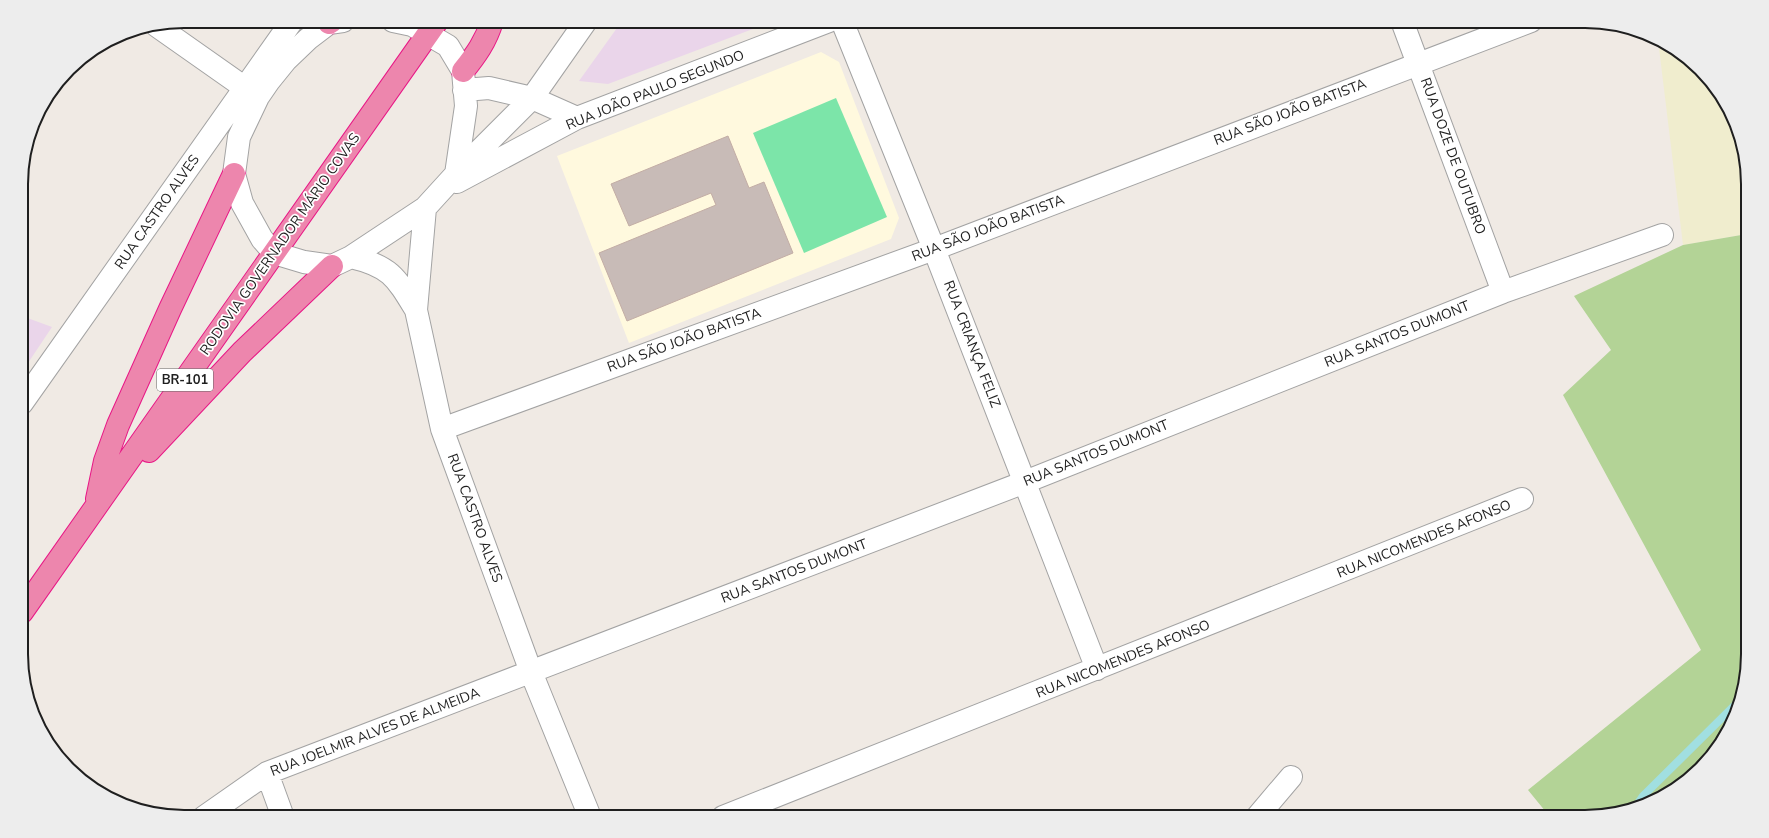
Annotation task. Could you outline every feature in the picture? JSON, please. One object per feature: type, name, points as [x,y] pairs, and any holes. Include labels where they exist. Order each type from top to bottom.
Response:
[{"type":"highway","name":"RODOVIA GOVERNADOR MÁRIO COVAS","points":[[28,604],[432,28]]},
{"type":"highway","points":[[463,81],[488,36],[490,28]]},
{"type":"highway","points":[[96,508],[105,461],[118,425],[170,309],[234,174]]},
{"type":"highway","points":[[96,508],[242,352],[341,262]]},
{"type":"street","name":"RUA CASTRO ALVES","points":[[28,395],[252,93],[288,28]]},
{"type":"street","points":[[325,28],[308,39],[252,93],[239,137],[234,174],[242,203],[262,239],[274,253],[304,262],[368,261],[388,270],[400,282],[416,310]]},
{"type":"street","points":[[434,28],[448,46],[463,81],[466,106],[456,174]]},
{"type":"street","points":[[341,262],[380,240],[425,208],[456,174],[532,98],[581,28]]},
{"type":"street","name":"RUA JOÃO PAULO SEGUNDO","points":[[442,190],[577,118],[811,28]]},
{"type":"street","name":"RUA CRIANÇA FELIZ","points":[[845,28],[934,249],[1097,669]]},
{"type":"street","name":"RUA DOZE DE OUTUBRO","points":[[1405,28],[1503,292]]},
{"type":"street","name":"RUA SÃO JOÃO BATISTA","points":[[442,429],[934,249],[1512,28]]},
{"type":"street","points":[[162,29],[252,93]]},
{"type":"street","points":[[463,81],[532,98],[577,118]]},
{"type":"street","name":"RUA CASTRO ALVES","points":[[425,208],[416,310],[442,429],[531,672],[587,810]]},
{"type":"street","name":"RUA SANTOS DUMONT","points":[[531,672],[1025,482],[1503,292],[1662,235]]},
{"type":"street","name":"RUA NICOMENDES AFONSO","points":[[741,810],[1522,499]]},
{"type":"street","name":"RUA JOELMIR ALVES DE ALMEIDA","points":[[214,810],[267,773],[531,672]]},
{"type":"street","points":[[267,773],[280,810]]},
{"type":"street","points":[[1263,810],[1291,777]]},
{"type":"shaded area","points":[[617,28],[756,28],[608,84],[579,81]]},
{"type":"shaded area","points":[[1659,47],[1680,60],[1709,89],[1725,115],[1733,134],[1740,164],[1741,235],[1683,245]]},
{"type":"shaded area","points":[[821,52],[839,62],[899,218],[891,239],[629,343],[557,156]]},
{"type":"shaded area","points":[[28,318],[52,327],[28,363]]},
{"type":"green space","points":[[836,98],[887,217],[804,253],[753,133]]},
{"type":"green space","points":[[1741,235],[1741,664],[1736,694],[1725,723],[1709,749],[1680,778],[1663,789],[1635,802],[1605,809],[1544,810],[1528,790],[1701,650],[1563,395],[1611,350],[1574,296],[1683,245]]},
{"type":"building","points":[[728,136],[749,188],[764,182],[793,253],[627,321],[599,253],[716,205],[711,193],[629,226],[611,184]]},
{"type":"waterway","points":[[1641,800],[1731,709]]}]
